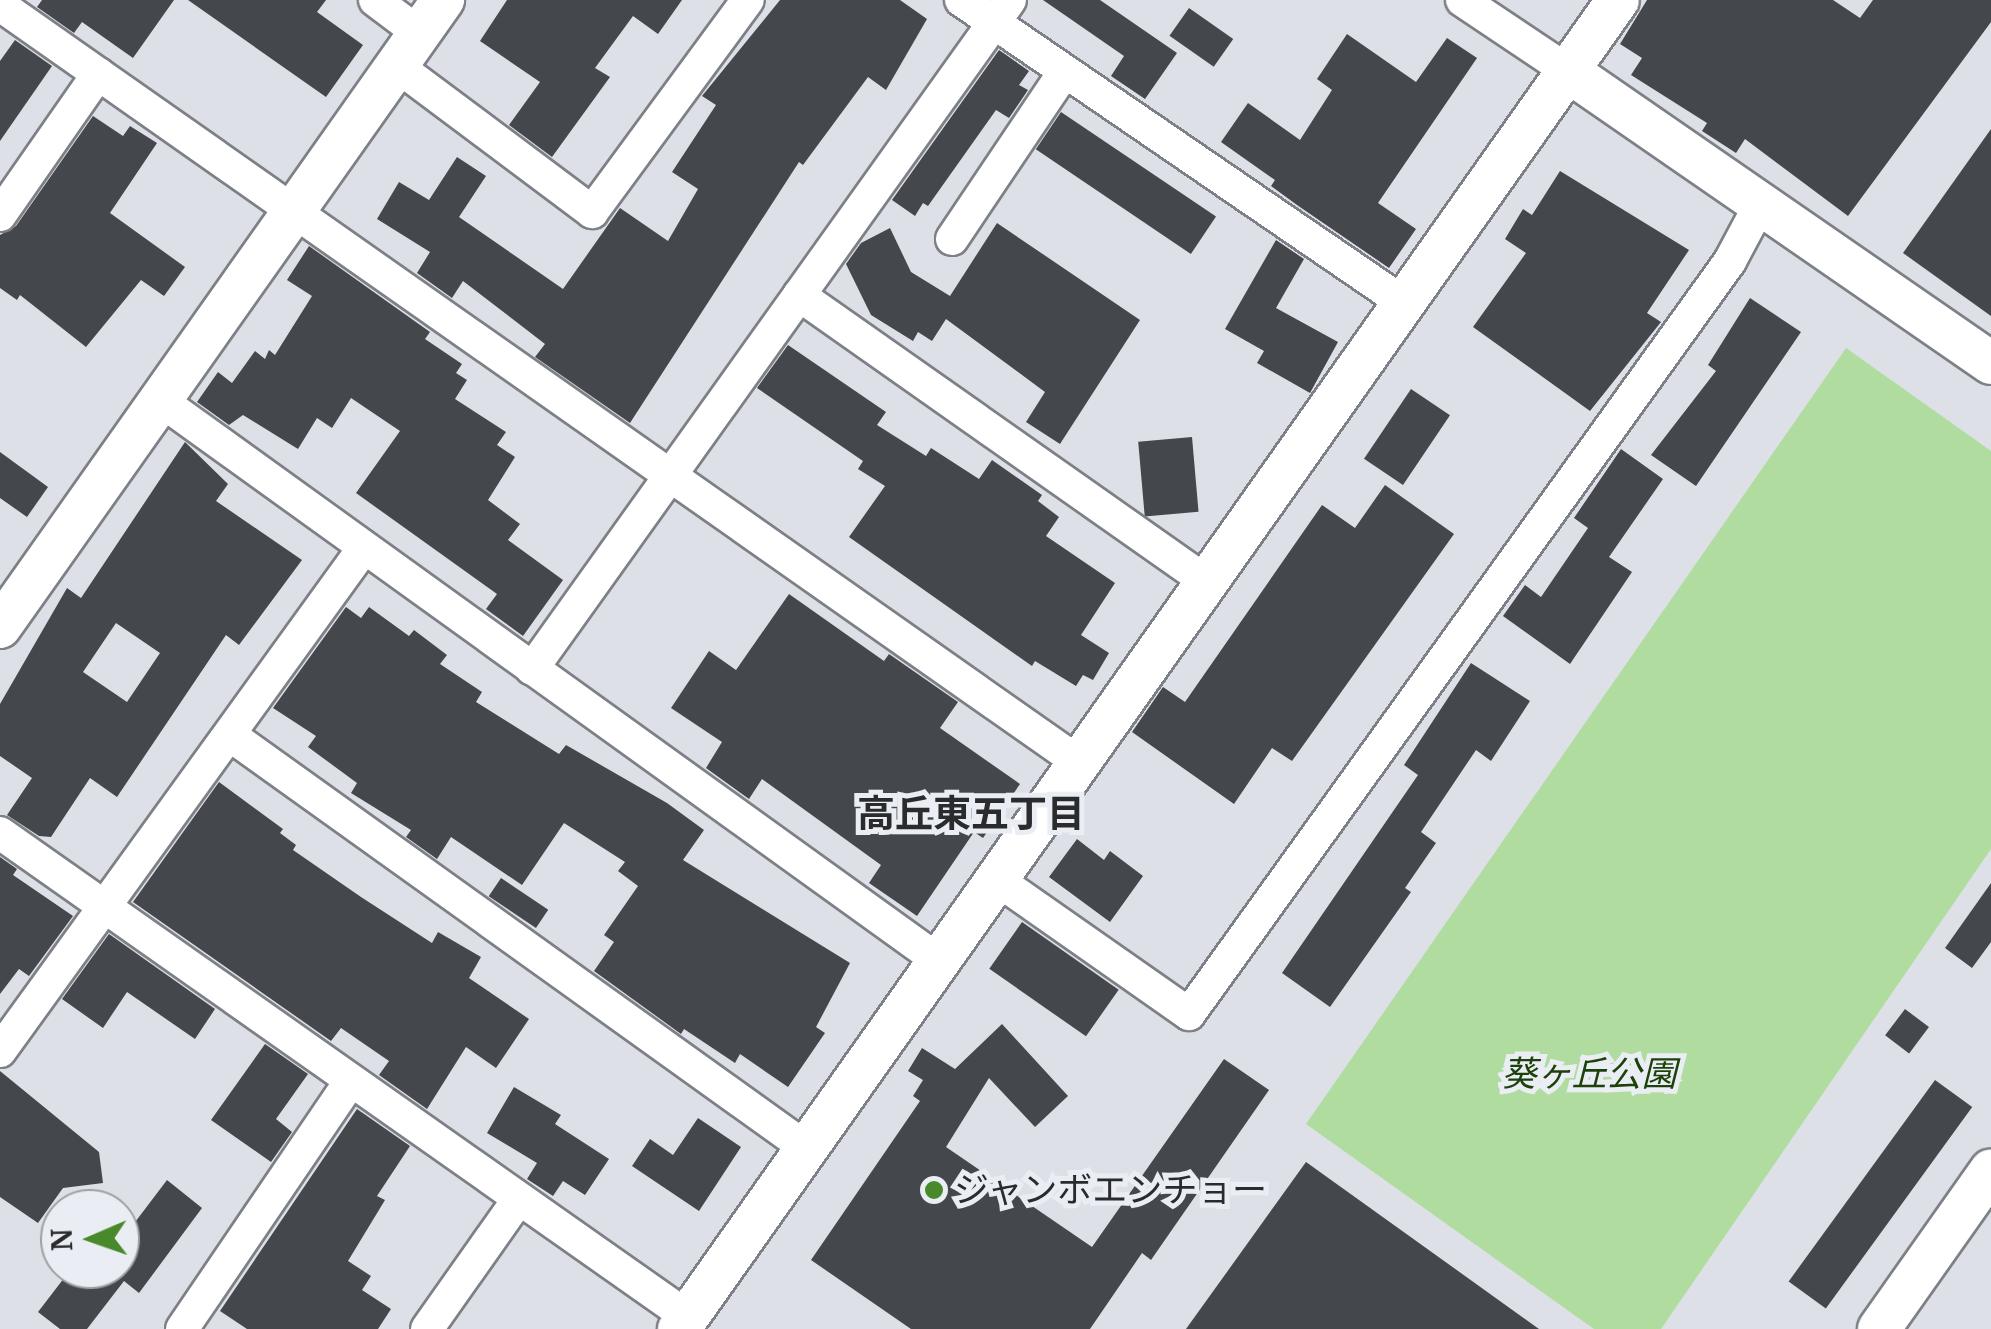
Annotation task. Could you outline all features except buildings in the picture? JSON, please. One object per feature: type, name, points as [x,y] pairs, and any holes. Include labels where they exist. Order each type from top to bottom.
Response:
[{"type":"street","points":[[375,0],[420,33],[592,212],[748,0]]},
{"type":"street","points":[[961,0],[1002,11],[1065,71],[1406,305]]},
{"type":"street","points":[[1462,0],[1991,363]]},
{"type":"street","points":[[0,833],[108,905],[684,1323],[809,1150],[938,960],[999,881],[1210,584],[1618,0]]},
{"type":"street","points":[[0,5],[673,473],[1081,764]]},
{"type":"street","points":[[532,670],[1002,11]]},
{"type":"street","points":[[2,621],[420,33]]},
{"type":"street","points":[[952,239],[1065,71]]},
{"type":"street","points":[[0,215],[98,74]]},
{"type":"street","points":[[999,881],[1188,1014],[1730,261],[1761,204]]},
{"type":"street","points":[[799,295],[1210,584]]},
{"type":"street","points":[[160,400],[938,960]]},
{"type":"street","points":[[0,1051],[363,549]]},
{"type":"street","points":[[230,736],[809,1150]]},
{"type":"street","points":[[182,1329],[350,1082]]},
{"type":"street","points":[[1879,1329],[1991,1170]]},
{"type":"street","points":[[427,1329],[518,1200]]},
{"type":"green space","name":"葵ヶ丘公園","points":[[1846,348],[1991,451],[1991,849],[1661,1329],[1594,1329],[1306,1124]]},
{"type":"place","name":"ジャンボエンチョー","points":[[934,1190]]},
{"type":"district","name":"高丘東五丁目","points":[[971,814]]}]
